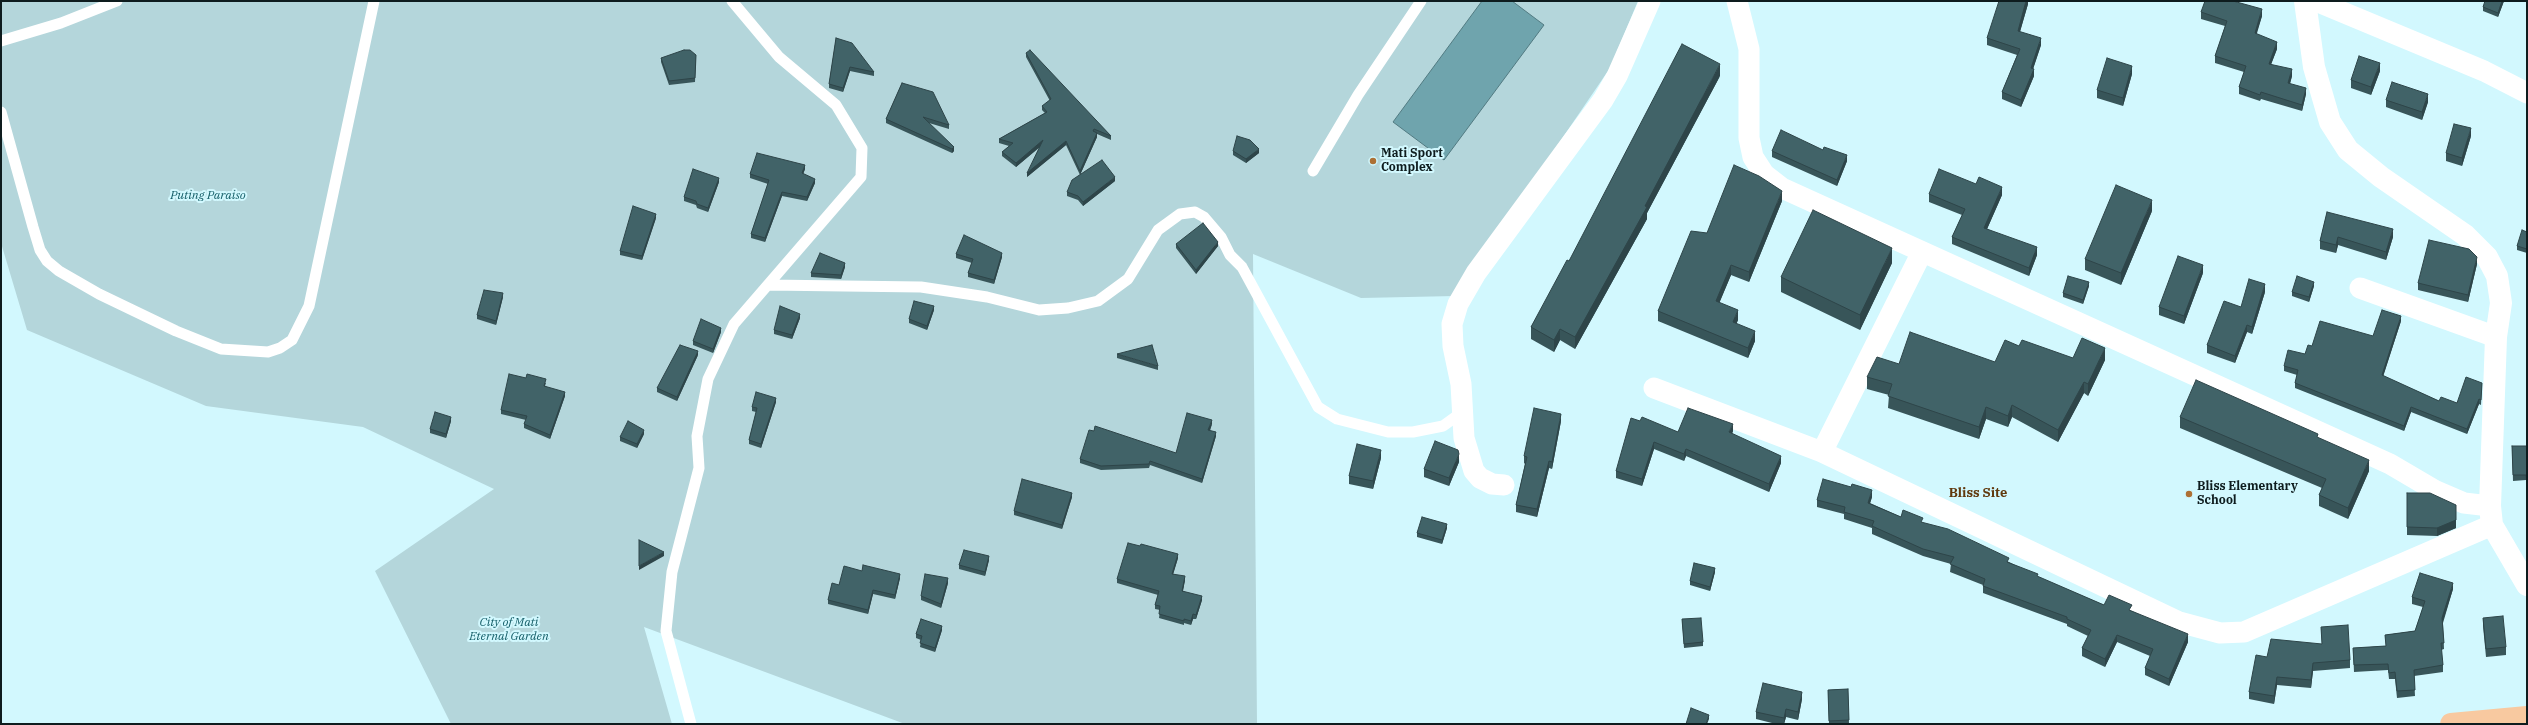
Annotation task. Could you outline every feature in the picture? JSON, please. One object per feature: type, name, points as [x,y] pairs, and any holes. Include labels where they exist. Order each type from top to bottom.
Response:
[{"type":"highway","points":[[2451,724],[2527,717]]},
{"type":"street","points":[[1504,485],[1492,484],[1480,478],[1474,471],[1464,438],[1461,413],[1461,384],[1453,332],[1458,304],[1476,273],[1603,100],[1617,76],[1650,1]]},
{"type":"street","points":[[1737,1],[1749,49],[1749,138],[1753,158],[1764,174],[1782,188],[2390,464],[2436,491],[2464,502],[2491,516]]},
{"type":"street","points":[[2305,1],[2314,67],[2330,122],[2348,150],[2381,178],[2466,235],[2487,257],[2497,276],[2501,303],[2496,337],[2491,516],[2527,585]]},
{"type":"street","points":[[2316,1],[2484,71],[2527,93]]},
{"type":"street","points":[[1822,452],[1922,252]]},
{"type":"street","points":[[2360,288],[2496,337]]},
{"type":"street","points":[[1654,388],[1822,452],[2179,622],[2220,634],[2244,632],[2491,516]]},
{"type":"lane","points":[[1,42],[61,23],[117,1]]},
{"type":"lane","points":[[1,112],[36,235],[47,261],[59,271],[99,294],[176,331],[221,349],[268,352],[280,348],[292,340],[309,306],[374,1]]},
{"type":"lane","points":[[691,724],[666,631],[672,572],[699,468],[697,436],[708,379],[734,324],[861,177],[862,148],[836,106],[779,57],[732,1]]},
{"type":"lane","points":[[1313,171],[1358,95],[1421,1]]},
{"type":"lane","points":[[768,285],[921,287],[988,297],[1039,310],[1068,308],[1098,301],[1128,279],[1158,230],[1180,214],[1195,212],[1204,217],[1221,237],[1230,255],[1242,267],[1318,408],[1337,419],[1388,432],[1413,432],[1443,426],[1461,413]]},
{"type":"green space","points":[[1,1],[1638,1],[1610,68],[1455,296],[1361,298],[1253,254],[1257,724],[905,724],[644,627],[672,724],[451,724],[375,571],[494,489],[363,427],[206,406],[27,330],[1,243]]},
{"type":"shaded area","points":[[1482,1],[1512,1],[1544,25],[1444,160],[1393,122]]},
{"type":"building","points":[[1999,1],[2026,1],[2018,31],[2041,38],[2031,68],[2034,69],[2021,100],[2002,92],[2020,49],[1987,38]]},
{"type":"building","points":[[2205,1],[2233,1],[2262,9],[2255,33],[2277,42],[2269,64],[2292,69],[2288,83],[2306,88],[2302,105],[2261,92],[2260,95],[2239,87],[2246,66],[2215,56],[2227,21],[2201,12]]},
{"type":"building","points":[[2485,1],[2502,1],[2498,13],[2483,7]]},
{"type":"building","points":[[836,38],[852,43],[874,72],[850,67],[843,88],[829,84]]},
{"type":"building","points":[[1682,44],[1720,64],[1645,206],[1647,207],[1575,337],[1560,329],[1554,340],[1531,327],[1567,260],[1569,261]]},
{"type":"building","points":[[684,50],[690,50],[696,55],[695,78],[669,81],[661,58]]},
{"type":"building","points":[[1030,50],[1111,136],[1094,129],[1093,131],[1097,133],[1080,171],[1066,141],[1027,173],[1043,140],[1016,163],[1002,152],[1013,143],[999,139],[1047,112],[1042,106],[1051,99],[1026,53]]},
{"type":"building","points":[[2359,56],[2380,63],[2371,87],[2351,80]]},
{"type":"building","points":[[2107,58],[2132,66],[2123,98],[2097,90]]},
{"type":"building","points":[[2392,82],[2428,94],[2422,112],[2386,100]]},
{"type":"building","points":[[902,83],[933,92],[949,125],[923,117],[954,147],[952,149],[886,119]]},
{"type":"building","points":[[2454,124],[2471,128],[2462,158],[2446,153]]},
{"type":"building","points":[[1781,130],[1823,150],[1824,147],[1847,155],[1837,180],[1772,151]]},
{"type":"building","points":[[1237,136],[1250,140],[1259,149],[1246,159],[1233,151]]},
{"type":"building","points":[[757,153],[805,165],[802,173],[815,179],[807,197],[782,192],[765,238],[751,234],[769,180],[750,174]]},
{"type":"building","points":[[1102,160],[1115,177],[1083,202],[1078,196],[1067,192],[1072,180]]},
{"type":"building","points":[[1734,165],[1759,176],[1782,191],[1749,272],[1731,265],[1716,301],[1738,310],[1733,322],[1755,331],[1748,348],[1658,311],[1691,231],[1707,233]]},
{"type":"building","points":[[693,169],[719,178],[708,208],[697,204],[696,201],[684,197]]},
{"type":"building","points":[[1939,169],[1976,184],[1979,177],[2002,187],[1984,228],[2037,247],[2029,268],[1952,237],[1965,209],[1929,194]]},
{"type":"building","points":[[2116,185],[2152,200],[2121,273],[2085,259]]},
{"type":"building","points":[[633,206],[656,214],[642,256],[620,251]]},
{"type":"building","points":[[1813,210],[1892,248],[1860,315],[1781,277]]},
{"type":"building","points":[[2327,212],[2393,229],[2386,252],[2338,237],[2336,245],[2320,241]]},
{"type":"building","points":[[1203,223],[1218,242],[1196,270],[1176,244]]},
{"type":"building","points":[[2522,230],[2527,232],[2527,249],[2517,246]]},
{"type":"building","points":[[964,235],[1002,253],[994,280],[968,273],[973,259],[956,254]]},
{"type":"building","points":[[2429,240],[2469,249],[2477,257],[2468,295],[2418,283]]},
{"type":"building","points":[[820,253],[845,263],[841,275],[811,273]]},
{"type":"building","points":[[2178,256],[2203,265],[2184,316],[2159,307]]},
{"type":"building","points":[[2068,276],[2089,282],[2083,300],[2063,293]]},
{"type":"building","points":[[2297,276],[2314,282],[2309,297],[2292,292]]},
{"type":"building","points":[[2249,279],[2265,284],[2252,327],[2247,325],[2235,356],[2207,345],[2224,301],[2241,307]]},
{"type":"building","points":[[484,290],[503,293],[496,321],[477,315]]},
{"type":"building","points":[[914,301],[934,306],[927,326],[909,319]]},
{"type":"building","points":[[780,306],[800,314],[792,335],[774,330]]},
{"type":"building","points":[[2382,310],[2401,316],[2382,375],[2439,401],[2441,397],[2457,403],[2466,377],[2482,383],[2481,400],[2479,399],[2467,429],[2411,407],[2404,426],[2295,383],[2298,370],[2284,366],[2288,350],[2305,354],[2308,345],[2312,346],[2320,321],[2373,336]]},
{"type":"building","points":[[701,319],[721,328],[713,349],[693,341]]},
{"type":"building","points":[[1910,332],[1995,362],[2005,340],[2019,346],[2022,340],[2073,358],[2082,338],[2105,348],[2088,384],[2084,382],[2058,430],[2012,405],[2008,416],[1986,407],[1979,427],[1888,396],[1892,384],[1867,377],[1877,357],[1899,364]]},
{"type":"building","points":[[680,345],[698,351],[677,397],[657,388]]},
{"type":"building","points":[[1152,345],[1158,366],[1117,354]]},
{"type":"building","points":[[509,374],[526,378],[527,374],[546,379],[544,386],[565,392],[550,435],[524,424],[527,416],[501,410]]},
{"type":"building","points":[[2196,380],[2318,434],[2317,437],[2369,460],[2348,508],[2319,495],[2326,479],[2180,417]]},
{"type":"building","points":[[756,392],[776,398],[761,444],[749,440],[757,408],[752,407]]},
{"type":"building","points":[[1534,408],[1561,414],[1552,462],[1549,461],[1537,509],[1516,505],[1527,457],[1524,456]]},
{"type":"building","points":[[1688,408],[1733,424],[1729,432],[1781,456],[1769,484],[1686,449],[1684,454],[1654,442],[1642,479],[1616,471],[1631,418],[1640,421],[1642,417],[1678,432]]},
{"type":"building","points":[[435,412],[451,417],[446,434],[430,429]]},
{"type":"building","points":[[1187,413],[1212,420],[1208,430],[1216,432],[1202,479],[1150,461],[1149,464],[1101,466],[1080,459],[1089,430],[1094,431],[1095,426],[1176,453]]},
{"type":"building","points":[[628,421],[644,430],[637,444],[620,437]]},
{"type":"building","points":[[1435,441],[1458,450],[1459,454],[1449,478],[1424,469]]},
{"type":"building","points":[[1357,444],[1381,450],[1373,481],[1349,476]]},
{"type":"building","points":[[2512,446],[2527,446],[2527,484],[2526,475],[2513,475]]},
{"type":"building","points":[[1022,479],[1072,493],[1062,525],[1014,511]]},
{"type":"building","points":[[1823,479],[1851,487],[1852,484],[1872,490],[1868,503],[1901,517],[1903,510],[1923,518],[1921,522],[1948,529],[2009,558],[2007,562],[2038,574],[2037,576],[2104,605],[2109,595],[2132,605],[2129,610],[2188,634],[2169,679],[2145,668],[2153,649],[2117,635],[2105,659],[2082,648],[2091,630],[2067,619],[2067,617],[1983,586],[1985,579],[1950,564],[1954,557],[1923,549],[1872,526],[1874,521],[1844,512],[1845,507],[1817,500]]},
{"type":"building","points":[[2407,493],[2430,493],[2456,505],[2456,520],[2437,528],[2407,527]]},
{"type":"building","points":[[1422,517],[1447,524],[1442,540],[1417,533]]},
{"type":"building","points":[[639,540],[664,552],[639,566]]},
{"type":"building","points":[[1128,543],[1140,546],[1141,544],[1178,554],[1172,574],[1185,576],[1182,591],[1202,596],[1196,615],[1193,614],[1191,621],[1184,619],[1184,621],[1159,614],[1160,606],[1155,605],[1159,591],[1117,579]]},
{"type":"building","points":[[964,550],[989,556],[985,572],[959,565]]},
{"type":"building","points":[[1694,563],[1715,568],[1710,587],[1690,581]]},
{"type":"building","points":[[863,565],[900,574],[895,595],[873,590],[868,610],[828,600],[832,583],[839,585],[844,566],[862,571]]},
{"type":"building","points":[[2420,573],[2453,583],[2442,618],[2444,643],[2441,643],[2443,665],[2414,670],[2415,690],[2397,691],[2395,672],[2389,673],[2388,664],[2354,665],[2353,648],[2386,646],[2385,635],[2415,631],[2425,601],[2412,597]]},
{"type":"building","points":[[925,574],[948,578],[941,604],[921,596]]},
{"type":"building","points":[[2503,616],[2506,647],[2486,649],[2483,618]]},
{"type":"building","points":[[1701,618],[1703,642],[1684,644],[1682,619]]},
{"type":"building","points":[[921,619],[942,626],[935,648],[920,643],[922,636],[916,634]]},
{"type":"building","points":[[2348,625],[2350,660],[2313,663],[2311,680],[2277,677],[2274,696],[2249,692],[2256,655],[2267,657],[2271,639],[2322,644],[2321,627]]},
{"type":"building","points":[[1763,683],[1802,692],[1798,712],[1786,709],[1784,718],[1756,712]]},
{"type":"building","points":[[1848,689],[1849,720],[1829,721],[1828,690]]},
{"type":"building","points":[[1691,708],[1709,715],[1706,724],[1686,724]]},
{"type":"place","name":"Mati Sport Complex","points":[[1373,161]]},
{"type":"place","name":"Bliss Elementary School","points":[[2189,494]]},
{"type":"district","name":"Bliss Site","points":[[1978,493]]},
{"type":"park label","name":"Puting Paraiso","points":[[208,196]]},
{"type":"park label","name":"City of Mati Eternal Garden","points":[[509,630]]}]
